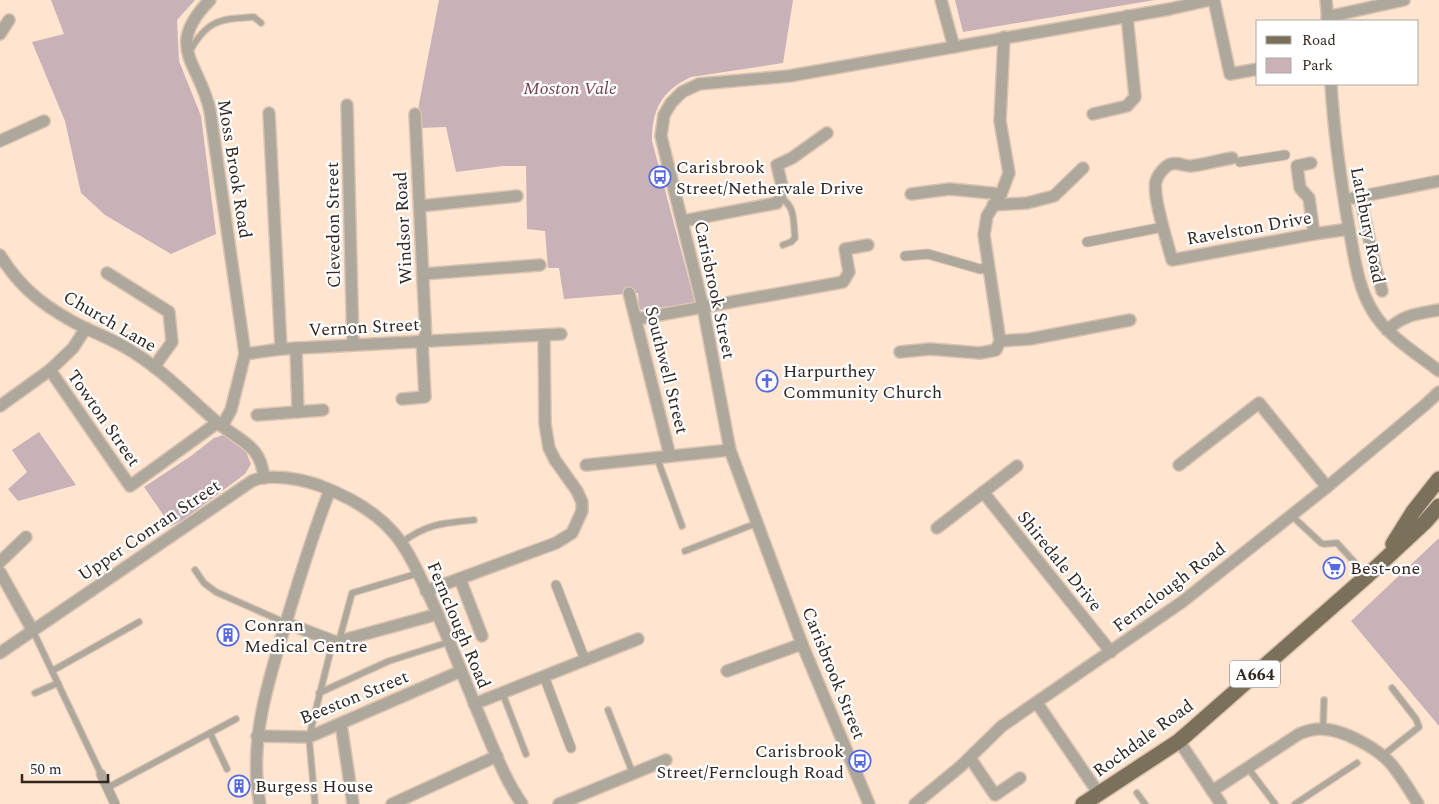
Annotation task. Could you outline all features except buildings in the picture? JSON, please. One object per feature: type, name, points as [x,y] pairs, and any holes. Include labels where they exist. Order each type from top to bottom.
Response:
[{"type":"main road","name":"Rochdale Road","points":[[1382,562],[1413,512],[1439,479]]},
{"type":"main road","name":"Rochdale Road","points":[[1083,804],[1179,741],[1367,576],[1425,522],[1439,506]]},
{"type":"street","name":"Moss Brook Road","points":[[210,0],[198,12],[191,24],[186,39],[188,55],[207,95],[245,354]]},
{"type":"street","points":[[941,0],[954,47]]},
{"type":"street","name":"Carisbrook Street","points":[[869,804],[802,644],[730,450],[703,307],[661,136],[664,115],[671,102],[682,92],[699,84],[789,76],[1170,9],[1210,0]]},
{"type":"street","points":[[1214,0],[1230,74],[1256,69]]},
{"type":"street","points":[[1326,0],[1327,19],[1404,0]]},
{"type":"street","points":[[1093,114],[1127,106],[1135,97],[1127,16]]},
{"type":"street","points":[[0,34],[9,20]]},
{"type":"street","points":[[998,345],[984,235],[987,216],[1001,194],[1009,173],[1000,121],[1004,37]]},
{"type":"street","name":"Lathbury Road","points":[[1331,85],[1334,138],[1349,229],[1362,292],[1371,310],[1387,330],[1439,371]]},
{"type":"street","name":"Clevedon Street","points":[[347,105],[353,345]]},
{"type":"street","points":[[269,113],[281,349]]},
{"type":"street","name":"Windsor Road","points":[[402,399],[425,397],[424,274],[415,114]]},
{"type":"street","points":[[0,141],[44,121]]},
{"type":"street","points":[[683,221],[776,203],[783,190],[777,165],[792,158],[827,133]]},
{"type":"street","points":[[1230,158],[1285,155]]},
{"type":"street","name":"Ravelston Drive","points":[[1230,158],[1189,166],[1178,163],[1171,164],[1162,171],[1156,180],[1163,227],[1172,260],[1349,229]]},
{"type":"street","points":[[1311,163],[1297,166],[1300,188],[1309,198],[1314,234]]},
{"type":"street","points":[[993,205],[1027,203],[1051,198],[1081,175]]},
{"type":"street","points":[[1344,200],[1439,181]]},
{"type":"street","points":[[911,194],[950,189],[1001,194]]},
{"type":"street","points":[[420,206],[517,196]]},
{"type":"street","points":[[1360,196],[1382,291]]},
{"type":"street","points":[[1086,242],[1163,227]]},
{"type":"street","points":[[637,319],[843,282],[849,272],[845,249],[868,245]]},
{"type":"street","points":[[905,256],[928,254],[980,269],[989,268]]},
{"type":"street","name":"Church Lane","points":[[0,255],[20,284],[37,299],[86,328],[121,344],[154,367],[251,448],[261,460],[264,478]]},
{"type":"street","points":[[424,274],[540,266]]},
{"type":"street","points":[[107,273],[169,312],[172,342],[154,367]]},
{"type":"street","name":"Southwell Street","points":[[630,293],[670,456]]},
{"type":"street","points":[[1387,330],[1398,320],[1405,317],[1439,310]]},
{"type":"street","points":[[900,352],[930,349],[980,353],[998,345],[1130,320]]},
{"type":"street","points":[[0,406],[50,370],[73,348],[86,328]]},
{"type":"street","name":"Vernon Street","points":[[245,354],[296,348],[561,334]]},
{"type":"street","points":[[426,590],[556,543],[572,533],[582,511],[582,502],[578,491],[555,460],[549,448],[545,424],[544,335]]},
{"type":"street","points":[[296,348],[298,412]]},
{"type":"street","points":[[220,424],[231,410],[245,354]]},
{"type":"street","name":"Towton Street","points":[[50,370],[130,486],[220,424]]},
{"type":"street","name":"Fernclough Road","points":[[915,804],[970,758],[1002,726],[1182,602],[1327,488],[1439,392]]},
{"type":"street","points":[[1179,465],[1259,403],[1327,488]]},
{"type":"street","points":[[257,414],[323,410]]},
{"type":"street","points":[[586,465],[730,450]]},
{"type":"street","points":[[937,528],[1017,466]]},
{"type":"street","name":"Upper Conran Street","points":[[0,653],[255,480],[264,478],[295,479],[330,490]]},
{"type":"street","points":[[260,804],[257,789],[257,736],[269,680],[320,514],[330,490]]},
{"type":"street","name":"Fernclough Road","points":[[330,490],[369,512],[392,531],[401,543],[419,573],[497,756],[522,804]]},
{"type":"street","name":"Shiredale Drive","points":[[983,492],[1111,652]]},
{"type":"street","points":[[0,562],[26,536]]},
{"type":"street","points":[[0,572],[33,631]]},
{"type":"street","points":[[460,579],[482,636]]},
{"type":"street","points":[[556,586],[585,660]]},
{"type":"street","points":[[286,623],[336,641],[438,614]]},
{"type":"street","points":[[474,704],[638,639]]},
{"type":"street","points":[[728,670],[802,644]]},
{"type":"street","name":"Beeston Street","points":[[257,736],[309,738],[461,671]]},
{"type":"street","points":[[544,676],[571,748]]},
{"type":"street","points":[[1037,703],[1099,794]]},
{"type":"street","points":[[341,724],[353,804]]},
{"type":"street","points":[[1212,791],[1299,734],[1314,729],[1323,729],[1344,734],[1382,756],[1392,765],[1418,804]]},
{"type":"street","points":[[1179,741],[1221,804]]},
{"type":"street","points":[[392,804],[497,756]]},
{"type":"street","points":[[970,758],[995,795],[1020,778]]},
{"type":"street","points":[[559,804],[666,760]]},
{"type":"street","points":[[101,774],[115,804]]},
{"type":"lane","points":[[188,55],[202,34],[220,20],[254,17],[261,24]]},
{"type":"lane","points":[[780,197],[791,206],[795,238],[791,242],[782,245]]},
{"type":"lane","points":[[657,458],[682,526]]},
{"type":"lane","points":[[1291,516],[1321,543],[1336,543],[1367,576]]},
{"type":"lane","points":[[401,543],[413,534],[439,523],[474,520]]},
{"type":"lane","points":[[685,551],[757,524]]},
{"type":"lane","points":[[195,570],[204,583],[216,592],[286,623]]},
{"type":"lane","points":[[314,804],[309,738],[319,694],[352,593],[419,573]]},
{"type":"lane","points":[[52,671],[138,622]]},
{"type":"lane","points":[[33,631],[101,774]]},
{"type":"lane","points":[[319,694],[388,661],[449,642]]},
{"type":"lane","points":[[35,693],[58,683]]},
{"type":"lane","points":[[1382,756],[1419,726],[1416,719],[1392,688]]},
{"type":"lane","points":[[502,692],[526,754]]},
{"type":"lane","points":[[1323,729],[1324,700]]},
{"type":"lane","points":[[608,710],[632,774]]},
{"type":"lane","points":[[108,788],[236,718]]},
{"type":"lane","points":[[210,733],[227,769]]},
{"type":"lane","points":[[1294,804],[1357,763]]},
{"type":"lane","points":[[1248,768],[1275,804]]},
{"type":"lane","points":[[1137,793],[1145,804]]},
{"type":"green space","points":[[51,0],[195,0],[177,20],[179,61],[201,116],[216,234],[171,254],[105,215],[81,193],[65,121],[32,42],[64,34]]},
{"type":"green space","name":"Moston Vale","points":[[439,0],[793,0],[783,63],[691,77],[681,82],[665,95],[656,111],[652,141],[695,303],[639,310],[638,293],[564,299],[559,268],[548,268],[545,231],[527,229],[526,166],[503,166],[456,172],[446,127],[418,128],[419,104]]},
{"type":"green space","points":[[955,0],[1155,0],[963,32]]},
{"type":"green space","points":[[39,432],[76,485],[18,501],[8,489],[27,472],[12,450]]},
{"type":"green space","points":[[223,435],[246,452],[251,464],[245,474],[183,520],[171,526],[144,487],[191,456],[214,438]]},
{"type":"green space","points":[[1439,538],[1439,726],[1351,621]]},
{"type":"place","name":"Carisbrook Street/Nethervale Drive","points":[[660,177]]},
{"type":"place","name":"Harpurthey Community Church","points":[[767,381]]},
{"type":"place","name":"Best-one","points":[[1334,568]]},
{"type":"place","name":"Conran Medical Centre","points":[[228,635]]},
{"type":"place","name":"Carisbrook Street/Fernclough Road","points":[[860,761]]},
{"type":"place","name":"Burgess House","points":[[239,786]]}]
